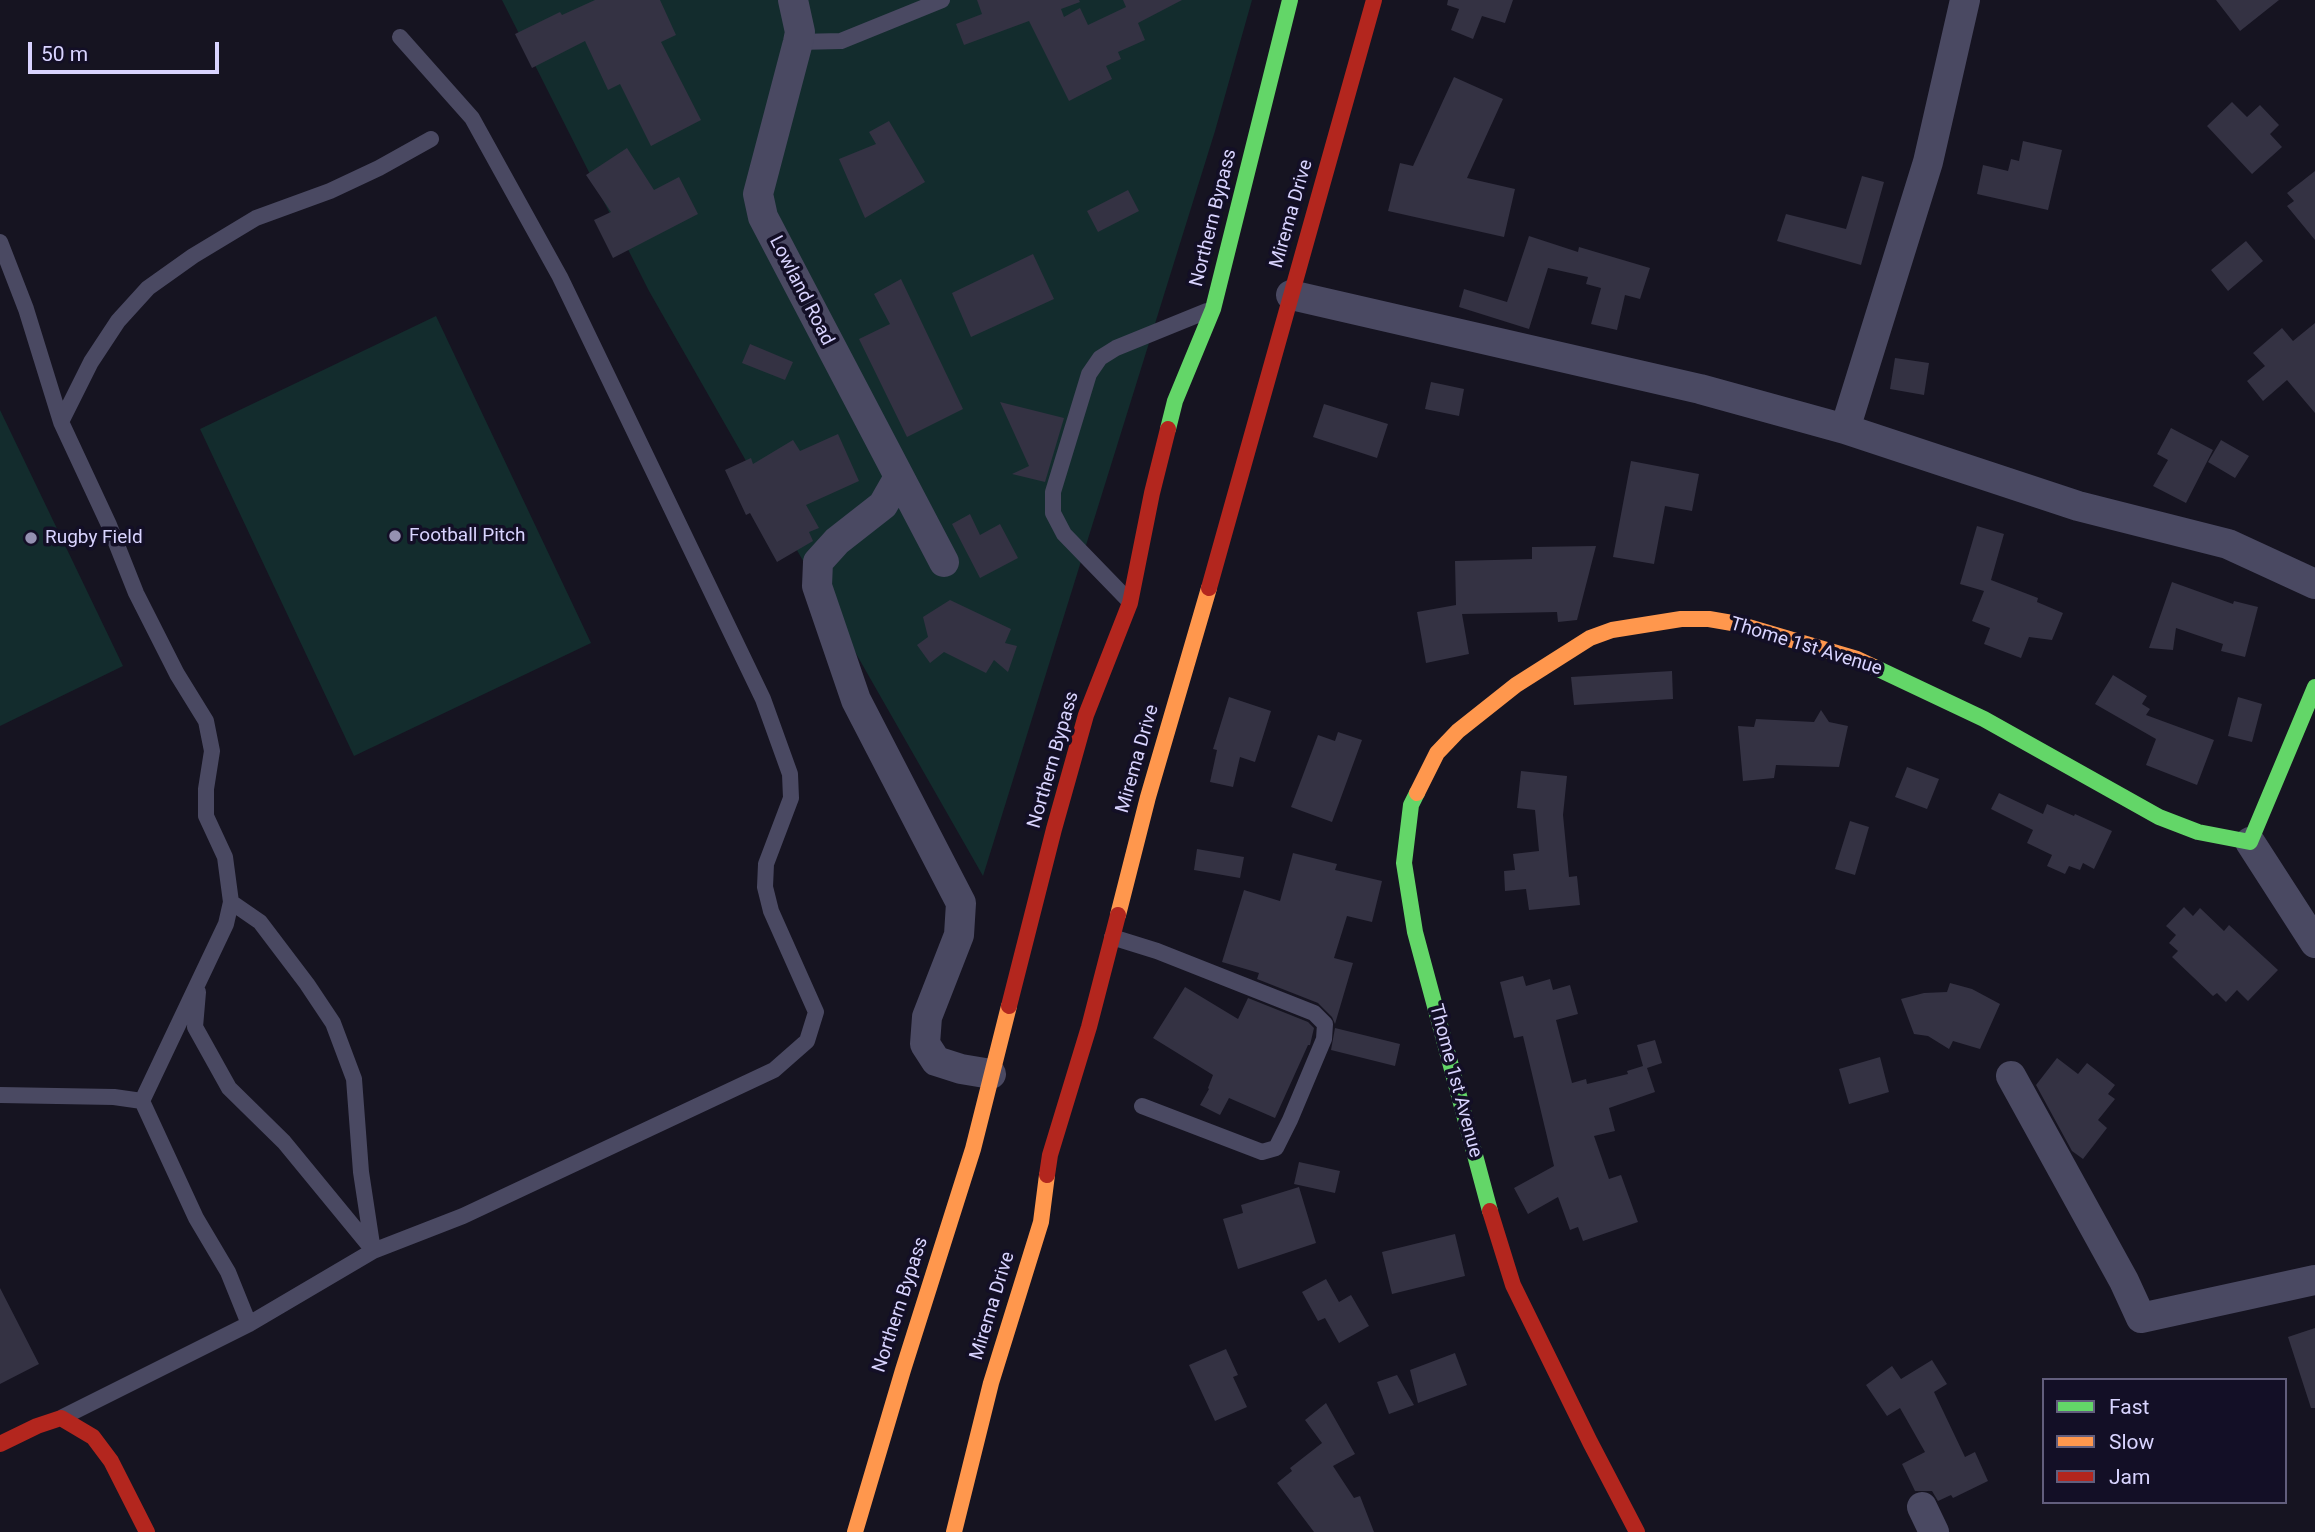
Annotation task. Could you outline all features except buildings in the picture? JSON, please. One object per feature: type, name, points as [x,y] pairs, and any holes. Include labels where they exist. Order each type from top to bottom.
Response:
[{"type":"street","name":"Lowland Road","points":[[793,0],[800,32],[758,194],[763,217],[944,562]]},
{"type":"street","name":"Northern Bypass","points":[[855,1532],[899,1382],[973,1149],[1086,715],[1130,603],[1152,493],[1175,401],[1213,309],[1290,0]]},
{"type":"street","name":"Mirema Drive","points":[[954,1532],[991,1383],[1041,1222],[1050,1155],[1089,1027],[1148,797],[1209,590],[1374,0]]},
{"type":"street","points":[[1845,429],[1928,162],[1965,0]]},
{"type":"street","points":[[1291,295],[1700,389],[1845,429],[2078,506],[2228,544],[2315,584]]},
{"type":"street","points":[[899,477],[883,505],[837,541],[818,562],[817,586],[856,700],[961,904],[959,934],[928,1017],[925,1044],[936,1060],[961,1069],[991,1074]]},
{"type":"street","name":"Thome 1st Avenue","points":[[1637,1532],[1513,1285],[1491,1216],[1424,965],[1413,922],[1404,863],[1411,805],[1437,753],[1458,731],[1516,685],[1590,638],[1646,623],[1709,619],[1738,624],[1857,659],[1984,719],[2159,817],[2198,832],[2250,842]]},
{"type":"street","points":[[2315,687],[2250,842],[2315,943]]},
{"type":"street","points":[[2011,1076],[2124,1281],[2141,1318],[2315,1280]]},
{"type":"street","points":[[0,1444],[61,1418],[93,1437],[105,1453],[147,1532]]},
{"type":"lane","points":[[798,42],[841,41],[942,0]]},
{"type":"lane","points":[[61,1418],[249,1324],[373,1251],[463,1216],[774,1070],[807,1041],[816,1012],[771,911],[765,887],[766,864],[791,798],[790,774],[763,699],[560,277],[472,118],[400,37]]},
{"type":"lane","points":[[61,422],[90,362],[118,321],[148,288],[193,256],[256,218],[330,191],[379,169],[431,139]]},
{"type":"lane","points":[[0,242],[26,309],[61,422],[109,526],[136,593],[177,674],[206,721],[212,751],[206,789],[206,816],[225,857],[231,902],[226,924],[142,1101],[196,1218],[228,1272],[249,1324]]},
{"type":"lane","points":[[1130,603],[1064,534],[1053,513],[1053,492],[1089,374],[1100,358],[1116,348],[1213,309]]},
{"type":"lane","points":[[231,902],[260,922],[333,1023],[354,1079],[361,1172],[373,1251]]},
{"type":"lane","points":[[1111,937],[1157,951],[1314,1013],[1325,1024],[1324,1039],[1276,1148],[1262,1152],[1142,1107]]},
{"type":"lane","points":[[199,977],[195,1027],[229,1088],[284,1142],[373,1251]]},
{"type":"lane","points":[[0,1095],[114,1097],[142,1101]]},
{"type":"green space","points":[[502,0],[1252,0],[1215,131],[983,876],[649,291]]},
{"type":"green space","name":"Football Pitch","points":[[436,316],[591,643],[354,756],[200,429]]},
{"type":"green space","name":"Rugby Field","points":[[0,410],[123,666],[0,726]]},
{"type":"traffic: fast","points":[[1168,429],[1175,401],[1213,309],[1290,0]]},
{"type":"traffic: fast","points":[[1874,667],[1984,719],[2159,817],[2198,832],[2250,842],[2315,687]]},
{"type":"traffic: fast","points":[[1417,793],[1411,805],[1404,863],[1415,932],[1490,1211]]},
{"type":"traffic: slow","points":[[1118,915],[1148,797],[1209,588]]},
{"type":"traffic: slow","points":[[1417,793],[1437,753],[1458,731],[1516,685],[1590,638],[1612,630],[1681,619],[1709,619],[1738,624],[1857,659],[1874,667]]},
{"type":"traffic: slow","points":[[855,1532],[973,1149],[1009,1006]]},
{"type":"traffic: slow","points":[[954,1532],[991,1383],[1041,1222],[1047,1175]]},
{"type":"traffic: jam","points":[[1209,588],[1374,0]]},
{"type":"traffic: jam","points":[[1009,1006],[1086,715],[1130,603],[1168,429]]},
{"type":"traffic: jam","points":[[1047,1175],[1050,1155],[1089,1027],[1118,915]]},
{"type":"traffic: jam","points":[[1490,1211],[1513,1285],[1637,1532]]},
{"type":"traffic: jam","points":[[0,1444],[61,1418],[93,1437],[111,1461],[147,1532]]},
{"type":"place","name":"Football Pitch","points":[[395,536]]},
{"type":"place","name":"Rugby Field","points":[[31,538]]}]
